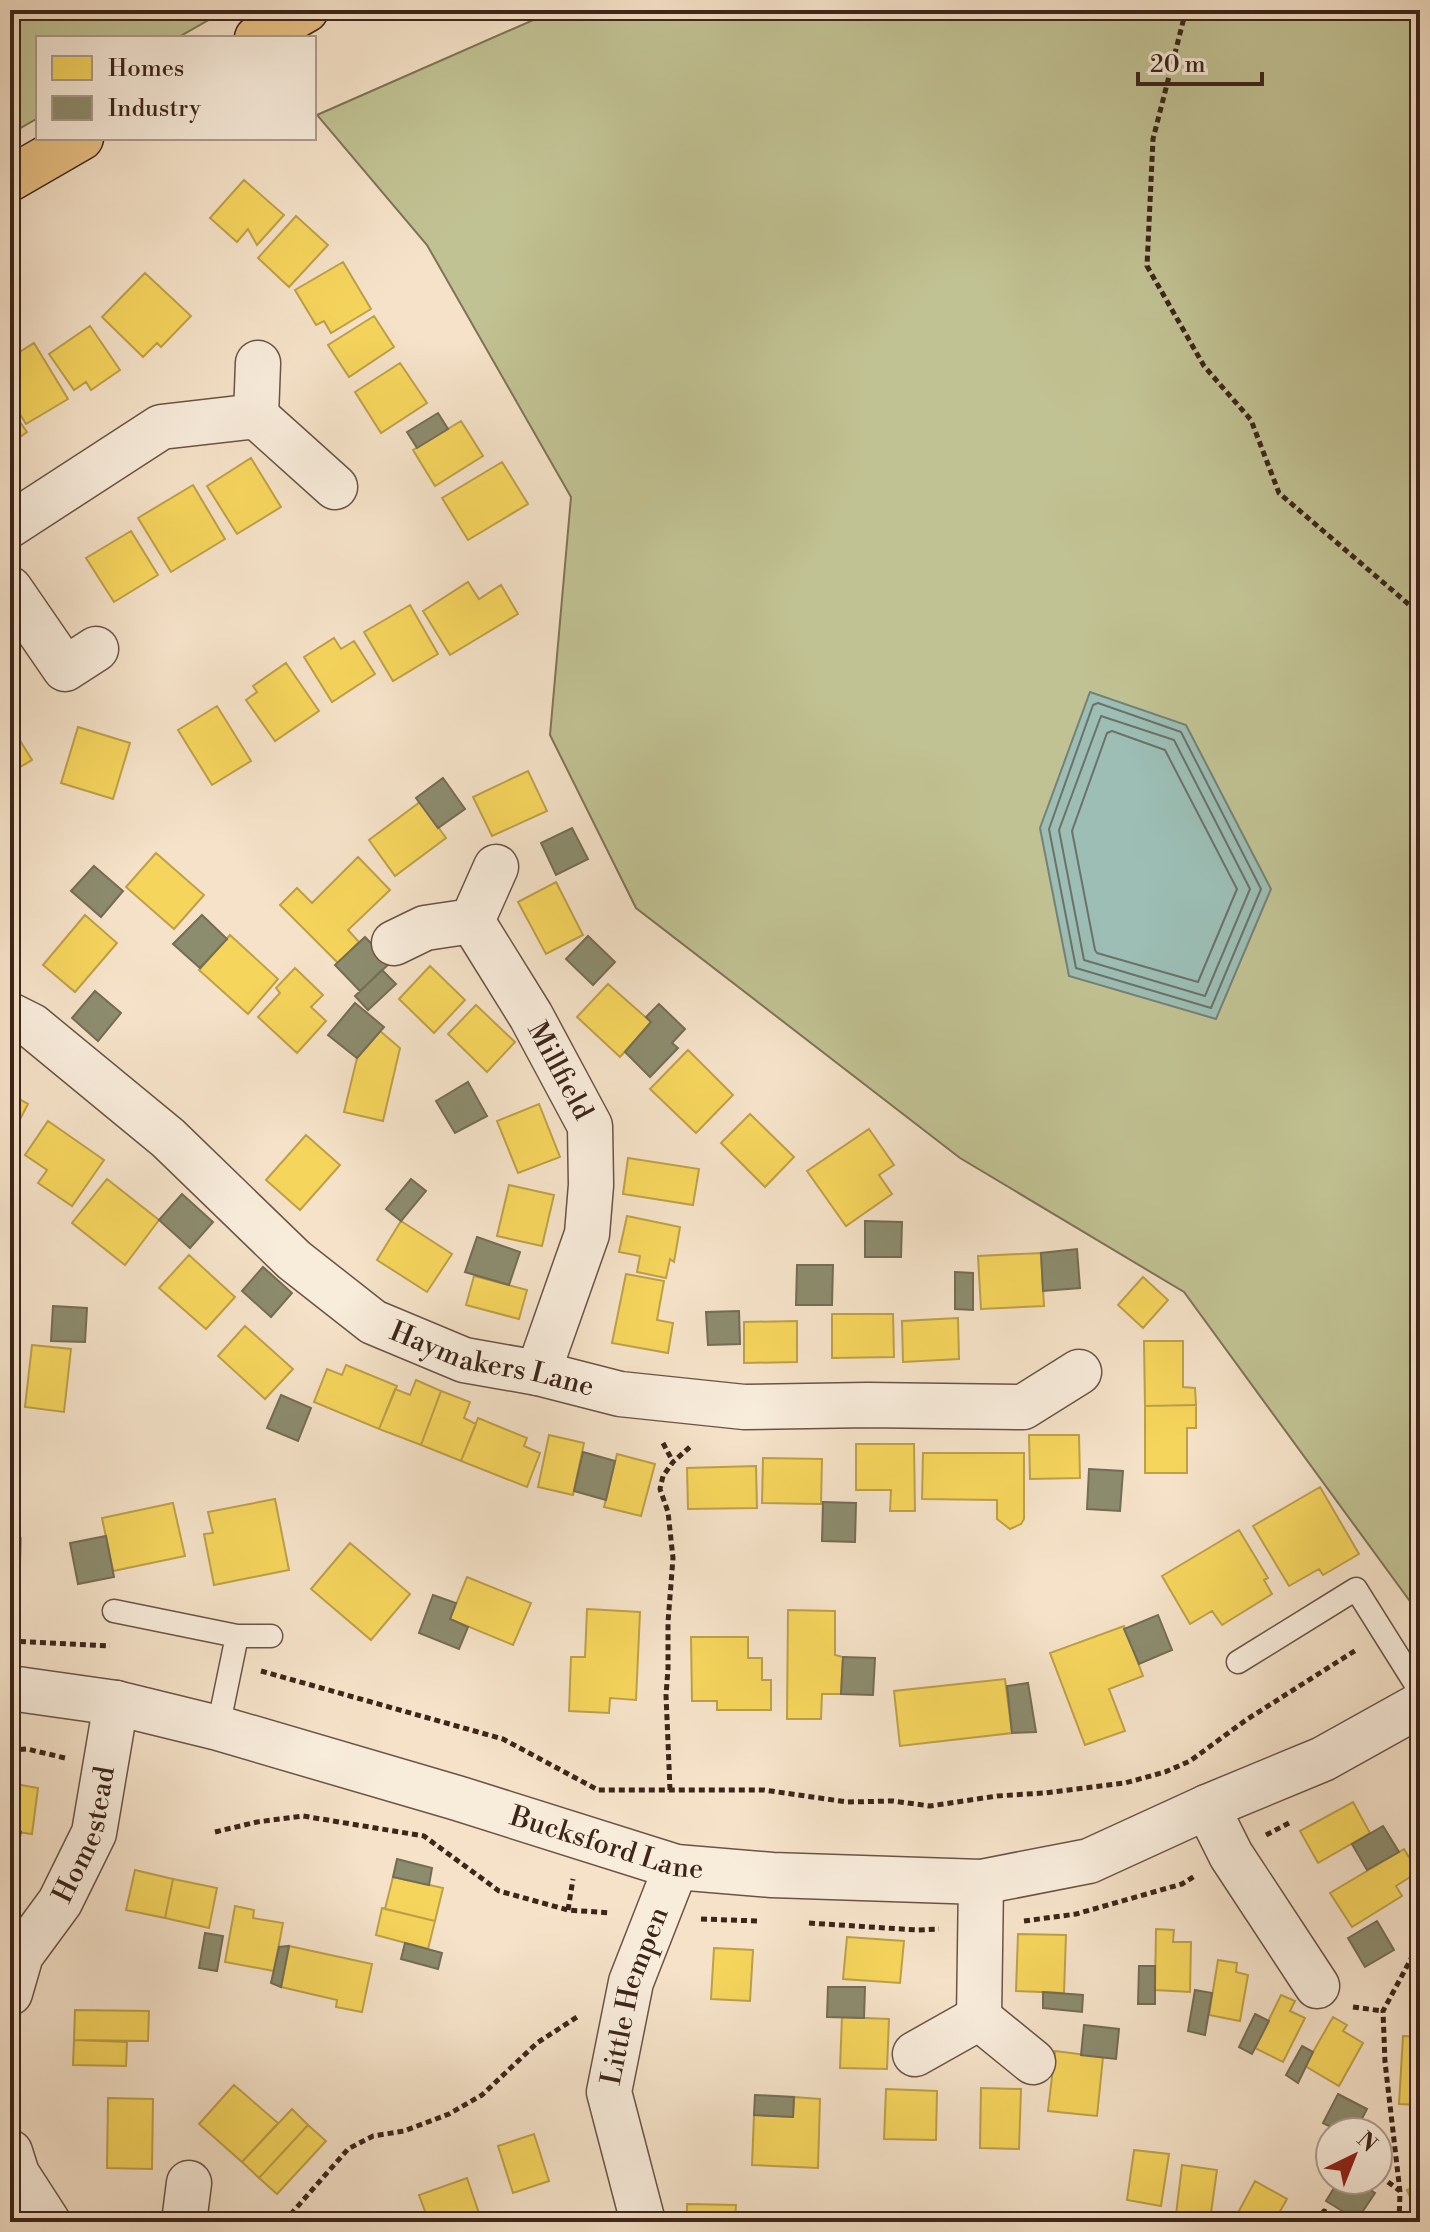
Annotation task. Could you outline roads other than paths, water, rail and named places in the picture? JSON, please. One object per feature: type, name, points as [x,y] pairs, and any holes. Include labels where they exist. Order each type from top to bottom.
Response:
[{"type":"main road","points":[[260,36],[306,10]]},
{"type":"main road","points":[[10,179],[78,140]]},
{"type":"street","points":[[256,416],[258,363]]},
{"type":"street","points":[[10,525],[161,427],[256,416],[335,487]]},
{"type":"street","points":[[10,589],[65,669],[96,649]]},
{"type":"street","points":[[394,943],[425,928],[472,921],[496,867]]},
{"type":"street","name":"Millfield","points":[[472,921],[531,1016],[590,1126],[591,1185],[587,1234],[538,1373]]},
{"type":"street","name":"Haymakers Lane","points":[[10,1015],[32,1026],[168,1138],[294,1260],[373,1322],[464,1360],[538,1373],[620,1394],[744,1407],[1023,1407],[1079,1372]]},
{"type":"street","name":"Bucksford Lane","points":[[10,1688],[116,1703],[218,1728],[457,1798],[676,1867],[772,1875],[981,1882],[1089,1861],[1323,1759],[1420,1705]]},
{"type":"street","name":"Homestead","points":[[14,1966],[60,1902],[94,1833],[116,1703]]},
{"type":"street","points":[[1207,1807],[1231,1855],[1317,1986]]},
{"type":"street","name":"Little Hempen","points":[[643,2222],[609,2092],[631,1982],[676,1867]]},
{"type":"street","points":[[979,2018],[981,1882]]},
{"type":"street","points":[[915,2054],[979,2018]]},
{"type":"street","points":[[979,2018],[1033,2062]]},
{"type":"street","points":[[10,2152],[17,2174],[48,2222]]},
{"type":"lane","points":[[1238,1662],[1356,1589],[1420,1691]]},
{"type":"lane","points":[[114,1611],[237,1636],[271,1636]]},
{"type":"lane","points":[[218,1728],[237,1636]]},
{"type":"water","points":[[1090,692],[1186,725],[1271,889],[1216,1019],[1069,976],[1040,828]]}]
